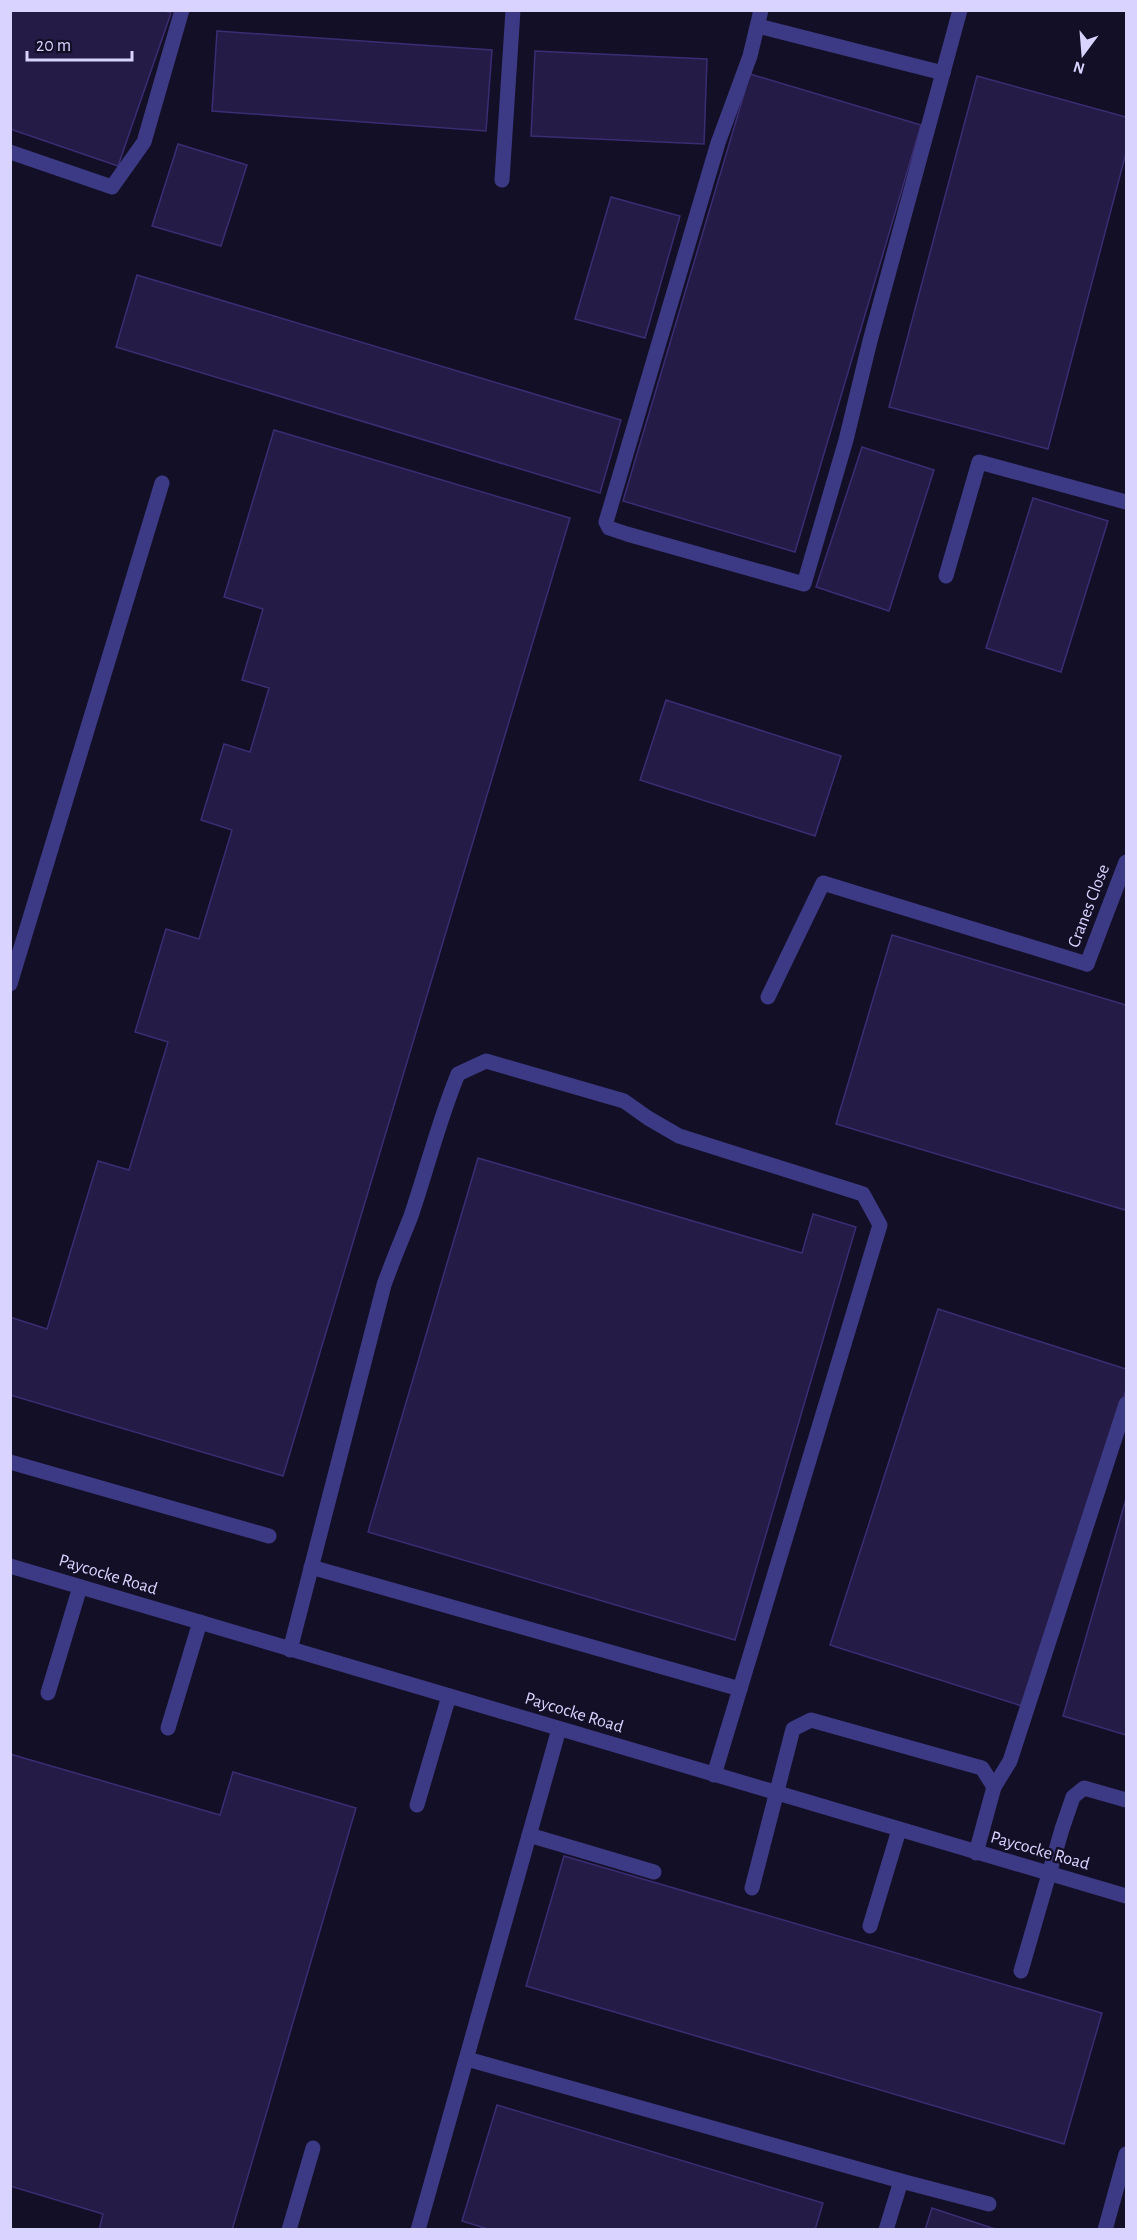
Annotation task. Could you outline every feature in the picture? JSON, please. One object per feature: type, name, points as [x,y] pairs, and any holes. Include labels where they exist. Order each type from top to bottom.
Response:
[{"type":"street","points":[[10,152],[112,187],[144,142],[182,10]]},
{"type":"street","points":[[502,180],[513,10]]},
{"type":"street","points":[[760,10],[750,56],[718,143],[606,522],[609,528],[627,534],[804,584],[846,440],[870,341],[960,10]]},
{"type":"street","points":[[758,26],[943,73]]},
{"type":"street","points":[[945,576],[979,462],[1126,502]]},
{"type":"street","points":[[10,984],[162,483]]},
{"type":"street","name":"Cranes Close","points":[[768,997],[823,884],[1088,964],[1126,862]]},
{"type":"street","points":[[290,1650],[384,1285],[410,1217],[443,1110],[458,1074],[486,1061],[624,1101],[679,1136],[863,1194],[880,1225],[714,1775]]},
{"type":"street","points":[[976,1853],[994,1787],[1010,1761],[1126,1404]]},
{"type":"street","points":[[10,1462],[269,1536]]},
{"type":"street","name":"Paycocke Road","points":[[10,1566],[1126,1896]]},
{"type":"street","points":[[311,1567],[740,1689]]},
{"type":"street","points":[[48,1693],[80,1587]]},
{"type":"street","points":[[168,1728],[200,1622]]},
{"type":"street","points":[[417,1805],[449,1696]]},
{"type":"street","points":[[752,1888],[793,1729],[811,1720],[982,1768],[994,1787]]},
{"type":"street","points":[[418,2229],[559,1729]]},
{"type":"street","points":[[1021,1971],[1048,1872],[1073,1797],[1084,1788],[1126,1800]]},
{"type":"street","points":[[870,1926],[899,1830]]},
{"type":"street","points":[[529,1835],[654,1872]]},
{"type":"street","points":[[467,2058],[989,2204]]},
{"type":"street","points":[[289,2229],[313,2148]]},
{"type":"street","points":[[1105,2229],[1126,2154]]},
{"type":"street","points":[[886,2229],[901,2181]]},
{"type":"building","points":[[10,10],[163,10],[171,13],[118,166],[10,129]]},
{"type":"building","points":[[217,31],[492,50],[486,131],[212,111]]},
{"type":"building","points":[[535,51],[707,59],[704,144],[531,136]]},
{"type":"building","points":[[750,74],[921,125],[795,552],[623,501]]},
{"type":"building","points":[[977,76],[1126,117],[1126,153],[1048,449],[889,407]]},
{"type":"building","points":[[178,144],[247,165],[221,246],[152,226]]},
{"type":"building","points":[[611,197],[680,216],[645,338],[575,319]]},
{"type":"building","points":[[137,275],[621,420],[600,493],[116,347]]},
{"type":"building","points":[[274,430],[570,518],[283,1476],[10,1395],[10,1317],[47,1329],[98,1161],[129,1170],[168,1042],[135,1032],[166,929],[199,939],[232,830],[201,820],[224,744],[250,752],[269,688],[242,680],[263,609],[224,597]]},
{"type":"building","points":[[862,447],[934,470],[889,611],[816,587]]},
{"type":"building","points":[[1033,498],[1108,521],[1061,672],[986,648]]},
{"type":"building","points":[[666,700],[841,756],[815,836],[640,780]]},
{"type":"building","points":[[892,935],[1126,1005],[1125,1210],[836,1124]]},
{"type":"building","points":[[478,1158],[802,1253],[813,1214],[856,1227],[735,1640],[368,1532]]},
{"type":"building","points":[[938,1309],[1126,1369],[1126,1390],[1025,1707],[830,1645]]},
{"type":"building","points":[[1126,1499],[1126,1735],[1063,1716]]},
{"type":"building","points":[[10,1754],[220,1815],[233,1772],[356,1808],[232,2230],[99,2230],[103,2214],[10,2186]]},
{"type":"building","points":[[564,1856],[1102,2013],[1064,2144],[526,1986]]},
{"type":"building","points":[[497,2105],[823,2203],[815,2230],[491,2230],[462,2221]]},
{"type":"building","points":[[932,2208],[998,2230],[925,2230]]}]
